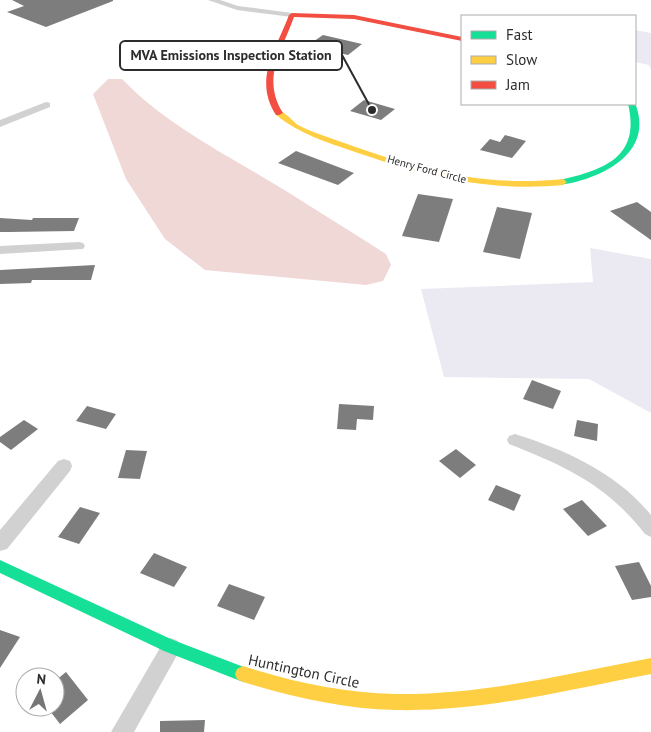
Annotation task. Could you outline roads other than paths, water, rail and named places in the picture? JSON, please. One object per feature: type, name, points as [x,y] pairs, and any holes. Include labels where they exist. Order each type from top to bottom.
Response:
[{"type":"street","points":[[212,0],[242,9],[292,15],[354,17],[461,39]]},
{"type":"street","name":"Henry Ford Circle","points":[[292,15],[268,81],[270,99],[279,114],[310,133],[443,175],[488,184],[518,186],[552,183],[593,173],[620,160],[636,143],[639,135],[640,119],[633,105]]},
{"type":"street","points":[[0,124],[46,106]]},
{"type":"street","points":[[0,250],[79,246]]},
{"type":"street","points":[[515,440],[592,473],[628,501],[651,529]]},
{"type":"street","points":[[0,544],[64,466]]},
{"type":"street","name":"Huntington Circle","points":[[0,566],[171,648],[227,669],[331,694],[396,702],[473,697],[651,666]]},
{"type":"street","points":[[122,732],[171,648]]},
{"type":"place","name":"MVA Emissions Inspection Station","points":[[372,110]]}]
